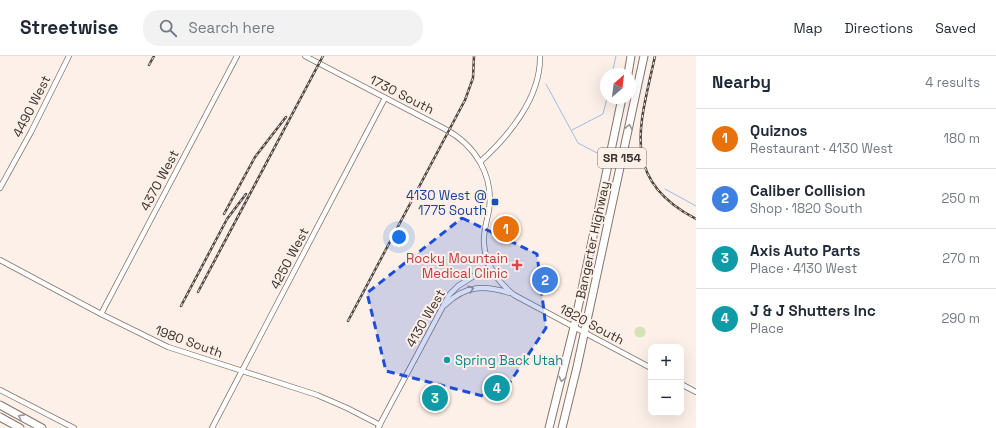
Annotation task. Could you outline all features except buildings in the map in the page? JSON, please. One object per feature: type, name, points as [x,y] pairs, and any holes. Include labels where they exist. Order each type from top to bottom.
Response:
[{"type":"highway","points":[[629,68],[632,56]]},
{"type":"highway","name":"Bangerter Highway","points":[[562,428],[574,381],[644,56]]},
{"type":"highway","name":"Bangerter Highway","points":[[549,428],[574,327],[621,104]]},
{"type":"highway","points":[[0,405],[42,428]]},
{"type":"highway","points":[[0,417],[20,428]]},
{"type":"street","name":"4490 West","points":[[0,188],[31,132],[69,56]]},
{"type":"street","name":"4370 West","points":[[101,314],[237,56]]},
{"type":"street","name":"1730 South","points":[[306,56],[452,133],[468,145],[480,162]]},
{"type":"street","points":[[490,266],[484,243],[490,194],[486,176],[480,162],[498,146],[524,109],[536,83],[540,65],[540,56]]},
{"type":"street","name":"4250 West","points":[[212,428],[385,98]]},
{"type":"street","name":"1980 South","points":[[0,260],[101,314],[168,347],[317,395],[347,408],[379,426]]},
{"type":"street","name":"1820 South","points":[[490,266],[500,282],[514,295],[648,366]]},
{"type":"street","name":"4130 West","points":[[379,426],[449,295],[458,286],[490,266]]},
{"type":"street","points":[[440,311],[453,297],[477,288],[493,289],[514,295]]},
{"type":"street","points":[[684,386],[696,392]]},
{"type":"street","points":[[0,390],[74,428]]},
{"type":"highlighted area","points":[[462,218],[537,254],[546,328],[498,400],[386,371],[367,293]]},
{"type":"green space","points":[[638,327],[642,327],[644,328],[644,336],[638,337],[635,334],[635,330]]},
{"type":"waterway","points":[[613,68],[616,56]]},
{"type":"waterway","points":[[546,84],[578,143],[597,153]]},
{"type":"waterway","points":[[572,130],[603,114],[606,104]]},
{"type":"waterway","points":[[665,189],[696,206]]},
{"type":"railway","points":[[149,65],[154,56]]},
{"type":"railway","points":[[198,292],[323,56]]},
{"type":"railway","points":[[348,321],[465,100],[473,78],[474,56]]},
{"type":"railway","points":[[655,56],[644,105],[641,128],[641,148],[645,168],[655,186],[672,203],[696,219]]},
{"type":"railway","points":[[224,214],[255,157],[286,117]]},
{"type":"railway","points":[[181,306],[227,219],[246,194]]},
{"type":"place","name":"4130 West @ 1775 South","points":[[495,202]]},
{"type":"place","name":"Quiznos","points":[[506,229]]},
{"type":"place","name":"Rocky Mountain Medical Clinic","points":[[517,265]]},
{"type":"place","name":"Caliber Collision","points":[[545,280]]},
{"type":"place","name":"Spring Back Utah","points":[[447,360]]},
{"type":"place","name":"J & J Shutters Inc","points":[[497,388]]},
{"type":"place","name":"Axis Auto Parts","points":[[435,398]]}]
